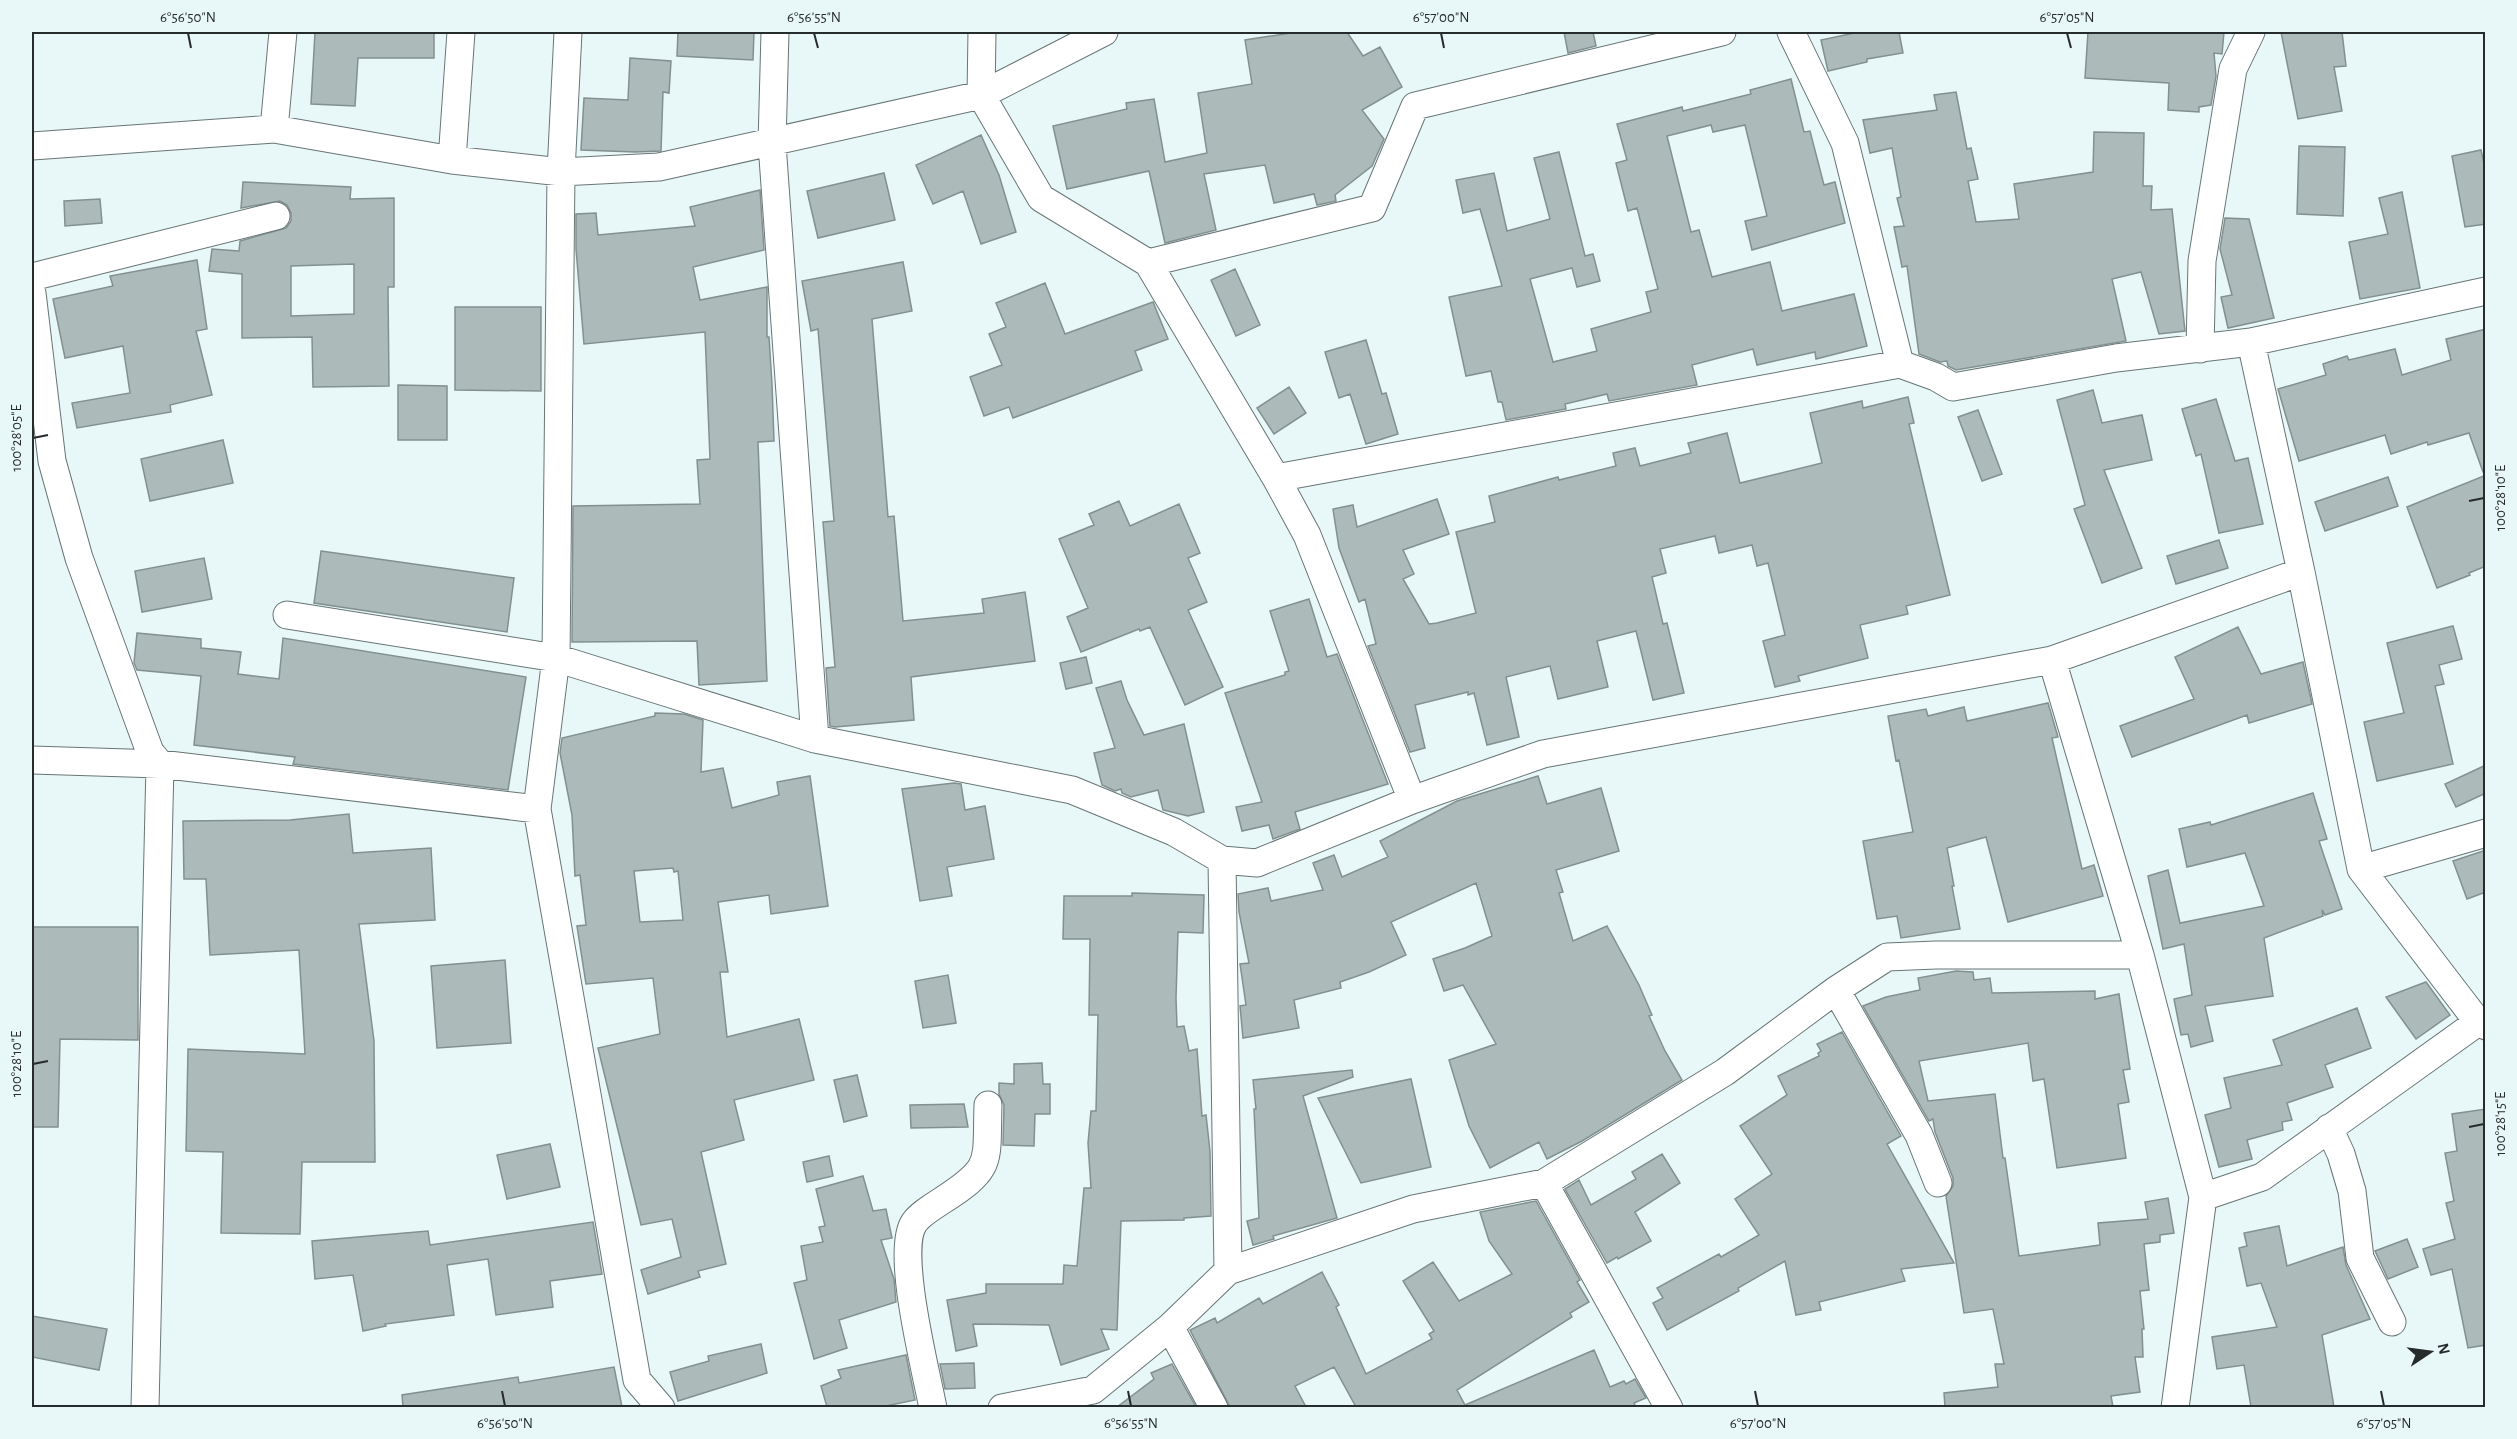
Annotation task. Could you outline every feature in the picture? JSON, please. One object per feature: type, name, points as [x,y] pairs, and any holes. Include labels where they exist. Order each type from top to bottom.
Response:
[{"type":"street","points":[[274,129],[283,32]]},
{"type":"street","points":[[452,160],[461,32]]},
{"type":"street","points":[[568,32],[561,172],[556,658],[537,809],[637,1380],[660,1407]]},
{"type":"street","points":[[775,32],[772,144],[815,739]]},
{"type":"street","points":[[982,32],[981,94],[1041,198],[1148,263],[1276,478],[1306,535],[1412,800]]},
{"type":"street","points":[[32,146],[274,129],[452,160],[561,172],[659,167],[772,144],[981,94],[1104,32]]},
{"type":"street","points":[[1148,263],[1372,208],[1415,106],[1722,32]]},
{"type":"street","points":[[1791,32],[1845,143],[1900,364]]},
{"type":"street","points":[[2200,349],[2202,261],[2233,69],[2251,32]]},
{"type":"street","points":[[32,277],[276,216]]},
{"type":"street","points":[[1276,478],[1900,364],[1936,377],[1953,387],[2116,358],[2252,342],[2486,291]]},
{"type":"street","points":[[32,293],[52,461],[79,558],[150,752],[160,764],[145,1407]]},
{"type":"street","points":[[2203,1197],[2262,1177],[2329,1128],[2482,1024],[2361,869],[2252,342]]},
{"type":"street","points":[[287,615],[556,658],[815,739],[1072,790],[1174,832],[1222,860],[1257,863],[1412,800],[1543,754],[2052,660],[2301,572]]},
{"type":"street","points":[[2052,660],[2140,955],[2203,1197],[2175,1407]]},
{"type":"street","points":[[32,760],[160,764],[537,809]]},
{"type":"street","points":[[2361,869],[2486,833]]},
{"type":"street","points":[[1222,860],[1228,1271]]},
{"type":"street","points":[[1002,1407],[1097,1399],[1228,1271],[1413,1209],[1544,1183],[1725,1072],[1836,990],[1887,957],[2140,955]]},
{"type":"street","points":[[1836,990],[1919,1135],[1938,1183]]},
{"type":"street","points":[[933,1407],[909,1280],[908,1243],[914,1223],[979,1174],[986,1157],[988,1106]]},
{"type":"street","points":[[2329,1128],[2341,1154],[2352,1191],[2360,1258],[2392,1322]]},
{"type":"street","points":[[1544,1183],[1669,1407]]},
{"type":"street","points":[[1170,1327],[1214,1407]]},
{"type":"building","points":[[315,32],[434,32],[434,58],[358,58],[355,106],[311,104]]},
{"type":"building","points":[[678,32],[754,32],[753,60],[677,56]]},
{"type":"building","points":[[1297,32],[1347,32],[1363,56],[1380,47],[1402,87],[1362,110],[1384,139],[1372,166],[1335,195],[1336,201],[1317,205],[1314,194],[1274,203],[1265,165],[1204,174],[1216,230],[1165,243],[1149,171],[1067,189],[1053,126],[1127,109],[1126,103],[1154,99],[1165,162],[1207,153],[1198,93],[1252,84],[1245,40]]},
{"type":"building","points":[[1564,32],[1593,32],[1596,46],[1568,53]]},
{"type":"building","points":[[1859,32],[1899,32],[1903,53],[1867,59],[1867,62],[1828,71],[1821,40]]},
{"type":"building","points":[[2088,32],[2224,32],[2222,54],[2214,53],[2216,76],[2211,105],[2199,107],[2199,112],[2168,110],[2169,83],[2085,78]]},
{"type":"building","points":[[2281,32],[2342,32],[2346,66],[2334,67],[2342,111],[2298,119]]},
{"type":"building","points":[[630,58],[671,61],[669,93],[663,92],[661,151],[581,150],[584,98],[628,100]]},
{"type":"building","points":[[1791,79],[1804,132],[1810,131],[1824,185],[1835,182],[1845,223],[1752,250],[1745,221],[1767,216],[1745,125],[1713,132],[1711,125],[1667,136],[1691,232],[1699,230],[1712,277],[1770,262],[1782,311],[1854,294],[1867,346],[1816,359],[1815,352],[1757,365],[1753,349],[1692,365],[1697,385],[1609,401],[1607,394],[1565,404],[1566,409],[1506,420],[1502,402],[1498,402],[1491,371],[1466,376],[1449,297],[1502,286],[1480,209],[1463,213],[1456,180],[1494,173],[1507,231],[1550,219],[1534,158],[1559,152],[1585,256],[1593,254],[1600,281],[1577,287],[1572,268],[1530,279],[1553,362],[1597,351],[1591,329],[1651,312],[1646,292],[1658,289],[1637,208],[1628,211],[1616,163],[1627,160],[1617,124],[1682,107],[1683,111],[1751,94],[1750,90]]},
{"type":"building","points":[[1956,92],[1967,149],[1971,148],[1978,179],[1968,181],[1976,222],[2019,219],[2014,184],[2093,172],[2094,132],[2144,133],[2143,186],[2152,186],[2151,210],[2172,209],[2185,331],[2159,334],[2141,272],[2112,279],[2126,341],[1956,370],[1948,366],[1947,361],[1940,362],[1919,354],[1907,266],[1902,267],[1894,227],[1904,226],[1897,198],[1901,197],[1892,148],[1870,153],[1863,120],[1937,110],[1934,95]]},
{"type":"building","points":[[981,135],[999,175],[1016,232],[981,244],[963,191],[933,204],[916,165]]},
{"type":"building","points":[[2299,146],[2345,147],[2343,216],[2297,214]]},
{"type":"building","points":[[2481,150],[2486,172],[2486,224],[2465,227],[2452,156]]},
{"type":"building","points":[[884,173],[895,220],[818,238],[807,191]]},
{"type":"building","points":[[243,182],[351,187],[350,199],[394,198],[394,287],[388,287],[389,386],[313,387],[312,337],[242,338],[242,274],[209,271],[212,249],[239,251],[240,241],[286,228],[291,221],[291,213],[287,205],[280,201],[241,208]],"holes":[[[354,264],[354,314],[291,316],[291,266]]]},
{"type":"building","points":[[760,190],[764,250],[693,267],[700,300],[767,287],[767,337],[769,337],[774,441],[758,442],[767,681],[699,685],[697,641],[572,642],[573,506],[700,504],[697,460],[710,459],[705,332],[584,344],[576,249],[576,214],[596,213],[598,235],[695,226],[690,207]]},
{"type":"building","points":[[2402,192],[2420,288],[2360,299],[2349,242],[2388,234],[2379,198]]},
{"type":"building","points":[[100,199],[102,223],[65,226],[64,201]]},
{"type":"building","points":[[2225,218],[2249,219],[2274,318],[2228,328],[2221,297],[2232,295],[2220,249]]},
{"type":"building","points":[[197,260],[207,329],[196,331],[212,395],[170,405],[171,412],[77,428],[72,403],[130,393],[123,346],[65,358],[53,299],[113,286],[110,276]]},
{"type":"building","points":[[903,262],[912,311],[872,319],[888,517],[894,516],[903,621],[984,613],[982,599],[1025,592],[1035,661],[911,677],[914,720],[835,727],[830,726],[826,668],[835,667],[823,522],[834,521],[818,329],[811,331],[802,281]]},
{"type":"building","points":[[1235,269],[1260,325],[1236,336],[1211,280]]},
{"type":"building","points":[[1045,283],[1065,334],[1153,302],[1168,339],[1135,351],[1142,370],[1013,418],[1009,407],[984,416],[970,377],[1002,365],[989,334],[1006,327],[996,303]]},
{"type":"building","points":[[455,307],[541,307],[541,391],[455,390]]},
{"type":"building","points":[[2486,329],[2486,472],[2483,472],[2469,433],[2428,445],[2427,442],[2391,454],[2385,435],[2299,461],[2278,389],[2326,375],[2323,364],[2347,356],[2349,360],[2395,349],[2402,375],[2451,360],[2446,339]]},
{"type":"building","points":[[1366,340],[1382,394],[1386,393],[1398,434],[1366,444],[1350,394],[1339,398],[1325,352]]},
{"type":"building","points":[[398,385],[447,386],[447,440],[398,440]]},
{"type":"building","points":[[1289,387],[1306,413],[1274,434],[1257,408]]},
{"type":"building","points":[[2093,390],[2102,423],[2142,415],[2152,460],[2104,470],[2142,568],[2102,583],[2074,509],[2085,505],[2057,400]]},
{"type":"building","points":[[1908,397],[1914,423],[1909,424],[1950,595],[1906,606],[1908,614],[1860,625],[1868,658],[1798,676],[1800,681],[1775,687],[1763,641],[1785,635],[1768,563],[1757,566],[1752,545],[1719,553],[1715,536],[1660,549],[1666,573],[1652,577],[1663,624],[1667,623],[1684,693],[1653,700],[1636,631],[1597,641],[1608,687],[1558,699],[1550,666],[1506,677],[1519,737],[1487,745],[1474,693],[1468,695],[1468,692],[1415,705],[1425,748],[1410,752],[1368,646],[1376,644],[1365,599],[1359,602],[1339,548],[1333,509],[1353,505],[1357,527],[1437,499],[1449,534],[1403,550],[1414,574],[1403,579],[1429,624],[1437,623],[1476,613],[1456,532],[1495,522],[1489,496],[1558,477],[1559,480],[1616,466],[1613,453],[1635,448],[1640,466],[1691,453],[1688,443],[1727,433],[1740,483],[1822,463],[1810,413],[1862,401],[1863,408]]},
{"type":"building","points":[[2216,399],[2235,461],[2248,458],[2263,524],[2219,533],[2201,454],[2196,456],[2182,409]]},
{"type":"building","points":[[1978,410],[2002,474],[1982,481],[1958,417]]},
{"type":"building","points":[[223,440],[233,483],[150,501],[141,459]]},
{"type":"building","points":[[2486,475],[2486,566],[2437,588],[2407,507]]},
{"type":"building","points":[[2388,477],[2398,506],[2325,531],[2315,502]]},
{"type":"building","points":[[1119,501],[1130,526],[1179,504],[1200,553],[1188,558],[1207,602],[1188,610],[1223,687],[1185,705],[1150,627],[1140,631],[1139,629],[1081,652],[1067,617],[1088,608],[1059,539],[1094,525],[1089,514]]},
{"type":"building","points":[[2219,540],[2228,568],[2176,584],[2167,556]]},
{"type":"building","points":[[321,551],[514,578],[507,632],[314,603]]},
{"type":"building","points":[[204,558],[212,599],[142,612],[135,571]]},
{"type":"building","points":[[1309,599],[1327,657],[1337,654],[1388,784],[1295,812],[1300,829],[1273,839],[1269,825],[1242,831],[1236,807],[1262,802],[1225,693],[1285,675],[1285,672],[1289,671],[1270,611]]},
{"type":"building","points":[[2453,626],[2462,659],[2439,665],[2444,684],[2435,686],[2453,764],[2377,781],[2364,722],[2404,713],[2387,643]]},
{"type":"building","points":[[2238,627],[2261,674],[2303,662],[2312,704],[2249,723],[2247,715],[2132,757],[2120,726],[2194,699],[2175,657]]},
{"type":"building","points":[[137,633],[201,639],[201,648],[241,652],[238,674],[279,679],[283,638],[526,677],[508,790],[293,764],[295,757],[194,745],[201,676],[137,670],[134,663]]},
{"type":"building","points":[[1086,657],[1092,683],[1066,689],[1060,663]]},
{"type":"building","points":[[1121,681],[1127,700],[1144,735],[1184,724],[1204,812],[1188,816],[1163,810],[1158,790],[1131,797],[1122,793],[1121,789],[1115,791],[1102,785],[1094,753],[1115,748],[1096,688]]},
{"type":"building","points":[[2048,703],[2058,737],[2052,738],[2082,869],[2094,865],[2103,896],[2008,922],[1986,837],[1947,848],[1960,929],[1901,938],[1897,916],[1877,919],[1863,841],[1913,832],[1888,716],[1926,709],[1928,716],[1964,707],[1967,721]]},
{"type":"building","points":[[655,713],[684,714],[703,720],[701,772],[723,768],[732,808],[779,795],[777,782],[810,776],[828,906],[771,914],[769,895],[718,902],[728,972],[720,972],[727,1037],[799,1019],[814,1080],[734,1100],[744,1140],[701,1152],[726,1264],[698,1271],[700,1277],[648,1294],[641,1270],[681,1257],[672,1219],[641,1225],[598,1048],[660,1034],[653,978],[586,984],[577,926],[586,925],[580,875],[575,876],[572,815],[560,753],[562,738],[655,716]],"holes":[[[673,868],[674,872],[678,871],[683,920],[640,922],[634,871]]]},
{"type":"building","points":[[2486,765],[2486,793],[2456,807],[2445,784]]},
{"type":"building","points":[[1538,776],[1547,804],[1601,788],[1619,851],[1556,870],[1563,892],[1559,893],[1573,941],[1607,926],[1639,985],[1652,1015],[1649,1016],[1665,1051],[1682,1080],[1582,1141],[1547,1159],[1539,1142],[1490,1168],[1469,1126],[1449,1060],[1496,1044],[1463,985],[1444,991],[1433,959],[1492,936],[1476,883],[1391,922],[1406,955],[1340,982],[1341,988],[1294,1000],[1299,1028],[1243,1038],[1240,1006],[1246,1005],[1240,964],[1249,963],[1239,912],[1238,894],[1268,888],[1271,901],[1323,890],[1313,863],[1334,855],[1342,877],[1388,857],[1380,841],[1457,801]]},
{"type":"building","points":[[961,784],[965,810],[985,806],[994,859],[947,867],[952,896],[920,901],[902,789]]},
{"type":"building","points":[[2313,793],[2327,839],[2319,841],[2342,909],[2325,915],[2322,910],[2323,916],[2264,938],[2273,996],[2205,1006],[2213,1041],[2191,1047],[2188,1034],[2181,1035],[2174,999],[2192,995],[2184,944],[2163,949],[2148,876],[2168,870],[2180,923],[2264,906],[2245,853],[2187,867],[2179,829],[2210,822],[2211,825]]},
{"type":"building","points":[[349,814],[353,853],[431,848],[435,920],[359,924],[374,1041],[375,1162],[302,1162],[300,1234],[221,1233],[223,1152],[186,1151],[188,1049],[305,1054],[299,950],[210,955],[206,879],[184,879],[183,821],[290,820]]},
{"type":"building","points":[[2486,850],[2486,892],[2467,899],[2453,861]]},
{"type":"building","points":[[1132,893],[1204,895],[1203,933],[1178,932],[1176,998],[1177,1027],[1184,1026],[1189,1051],[1197,1049],[1202,1116],[1206,1115],[1210,1151],[1211,1216],[1184,1218],[1184,1220],[1121,1221],[1117,1330],[1101,1329],[1109,1349],[1061,1365],[1049,1325],[973,1324],[977,1346],[956,1351],[947,1300],[986,1293],[986,1284],[1063,1284],[1064,1265],[1077,1266],[1084,1188],[1091,1188],[1088,1143],[1091,1111],[1096,1111],[1098,1015],[1089,1015],[1090,939],[1063,939],[1064,896],[1132,896]]},
{"type":"building","points":[[32,927],[138,927],[138,1040],[60,1039],[58,1127],[32,1127]]},
{"type":"building","points":[[505,960],[511,1043],[437,1048],[431,966]]},
{"type":"building","points":[[1956,971],[1973,972],[1974,980],[1990,978],[1992,993],[2095,991],[2095,999],[2119,994],[2130,1069],[2123,1070],[2129,1102],[2118,1104],[2126,1158],[2057,1168],[2044,1079],[2033,1081],[2028,1043],[1919,1061],[1928,1101],[1995,1094],[2019,1256],[2100,1245],[2098,1223],[2148,1219],[2145,1202],[2168,1198],[2174,1233],[2160,1235],[2160,1242],[2144,1244],[2149,1290],[2140,1291],[2144,1329],[2142,1329],[2143,1357],[2135,1357],[2140,1392],[2111,1396],[2113,1407],[1945,1407],[1944,1393],[1998,1387],[1995,1364],[2004,1364],[1993,1309],[1964,1313],[1946,1196],[1953,1186],[1953,1178],[1935,1132],[1933,1119],[1929,1121],[1863,1006],[1886,997],[1920,990],[1918,978]]},
{"type":"building","points":[[948,975],[956,1023],[923,1028],[915,981]]},
{"type":"building","points":[[2426,982],[2450,1015],[2416,1039],[2386,997]]},
{"type":"building","points":[[2357,1008],[2371,1048],[2325,1065],[2333,1087],[2287,1103],[2292,1120],[2282,1122],[2283,1130],[2247,1140],[2252,1159],[2219,1167],[2205,1115],[2231,1108],[2224,1078],[2282,1065],[2273,1040]]},
{"type":"building","points":[[1842,1032],[1901,1136],[1887,1144],[1954,1263],[1901,1269],[1905,1281],[1819,1302],[1821,1310],[1796,1315],[1785,1261],[1738,1288],[1739,1291],[1667,1330],[1653,1303],[1663,1298],[1657,1288],[1719,1254],[1721,1257],[1759,1235],[1735,1199],[1772,1174],[1740,1126],[1787,1095],[1778,1076],[1819,1056],[1818,1053],[1821,1051],[1817,1044]]},
{"type":"building","points":[[1042,1063],[1043,1084],[1050,1084],[1050,1114],[1035,1114],[1034,1146],[1003,1145],[1004,1105],[999,1094],[999,1083],[1014,1084],[1014,1064]]},
{"type":"building","points":[[1352,1070],[1353,1077],[1303,1096],[1337,1218],[1273,1236],[1274,1239],[1253,1245],[1247,1221],[1259,1218],[1253,1080]]},
{"type":"building","points":[[857,1075],[867,1116],[844,1122],[834,1080]]},
{"type":"building","points":[[1411,1079],[1431,1167],[1361,1183],[1318,1098]]},
{"type":"building","points":[[964,1104],[968,1127],[911,1128],[910,1105]]},
{"type":"building","points":[[2486,1109],[2486,1345],[2468,1348],[2452,1269],[2431,1275],[2423,1249],[2455,1239],[2446,1203],[2454,1201],[2445,1153],[2457,1151],[2452,1114]]},
{"type":"building","points":[[550,1144],[560,1187],[507,1199],[497,1155]]},
{"type":"building","points":[[1662,1154],[1680,1183],[1635,1212],[1651,1241],[1607,1263],[1565,1189],[1579,1180],[1591,1205],[1636,1179],[1632,1172]]},
{"type":"building","points":[[829,1156],[833,1176],[807,1182],[803,1162]]},
{"type":"building","points":[[863,1176],[873,1211],[886,1209],[892,1238],[881,1240],[894,1279],[896,1302],[839,1320],[847,1348],[814,1359],[794,1283],[807,1280],[801,1246],[823,1242],[819,1227],[825,1226],[816,1189]]},
{"type":"building","points":[[1536,1201],[1580,1280],[1577,1282],[1589,1302],[1570,1313],[1572,1317],[1457,1390],[1465,1405],[1594,1350],[1610,1387],[1624,1381],[1626,1384],[1635,1379],[1646,1398],[1634,1403],[1636,1407],[1356,1407],[1334,1367],[1295,1386],[1306,1407],[1230,1407],[1190,1330],[1215,1318],[1217,1323],[1259,1298],[1263,1304],[1322,1272],[1339,1305],[1336,1307],[1366,1374],[1432,1339],[1429,1334],[1434,1331],[1403,1281],[1433,1262],[1459,1301],[1512,1274],[1489,1241],[1480,1212]]},
{"type":"building","points":[[593,1222],[602,1274],[550,1281],[553,1307],[496,1315],[488,1259],[447,1265],[454,1315],[385,1324],[386,1326],[363,1331],[353,1275],[315,1279],[312,1241],[428,1231],[430,1245]]},
{"type":"building","points":[[2279,1226],[2287,1266],[2343,1247],[2346,1265],[2370,1319],[2322,1335],[2334,1407],[2251,1407],[2244,1365],[2217,1369],[2212,1337],[2277,1327],[2261,1283],[2247,1286],[2239,1248],[2247,1246],[2244,1233]]},
{"type":"building","points":[[2407,1239],[2418,1267],[2388,1279],[2375,1251]]},
{"type":"building","points":[[32,1316],[107,1329],[99,1370],[32,1357]]},
{"type":"building","points":[[761,1344],[767,1373],[678,1401],[670,1372],[709,1361],[708,1356]]},
{"type":"building","points":[[906,1355],[915,1400],[881,1407],[827,1407],[821,1386],[841,1378],[838,1370]]},
{"type":"building","points":[[974,1363],[975,1388],[945,1389],[940,1364]]},
{"type":"building","points":[[1172,1364],[1196,1407],[1117,1407],[1154,1379],[1151,1373]]},
{"type":"building","points":[[614,1367],[622,1407],[403,1407],[402,1395],[518,1377],[519,1383]]}]
